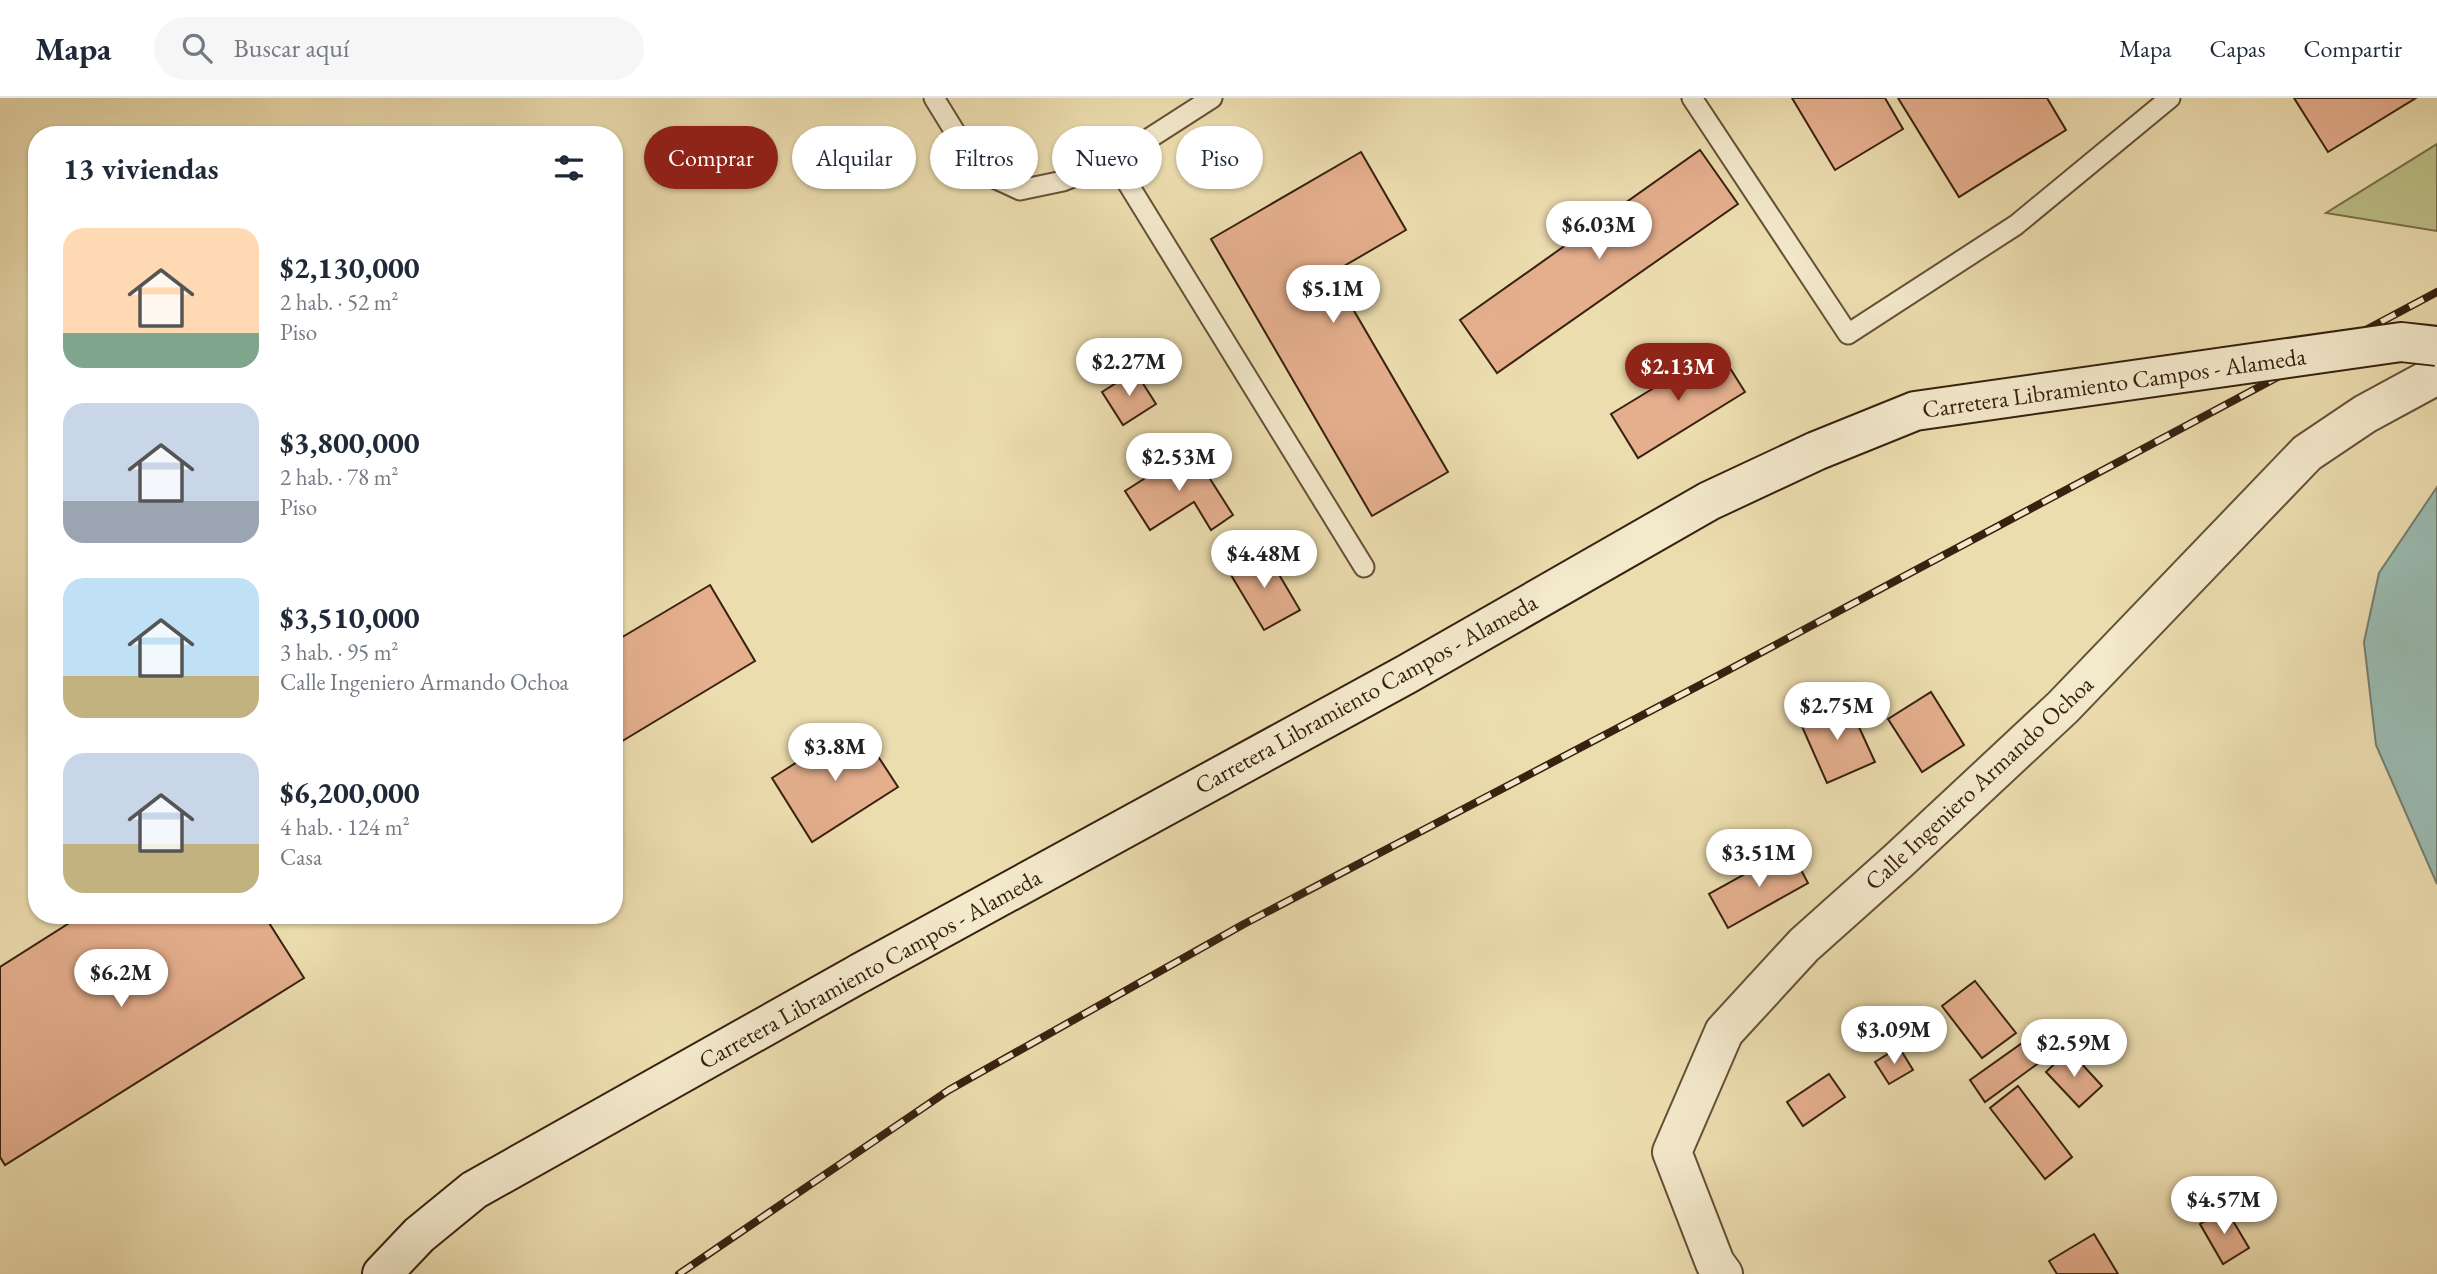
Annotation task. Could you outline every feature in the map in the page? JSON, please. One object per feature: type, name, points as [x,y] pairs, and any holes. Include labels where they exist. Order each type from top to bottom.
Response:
[{"type":"main road","name":"Carretera Libramiento Campos - Alameda","points":[[382,1274],[419,1235],[474,1190],[860,973],[1406,674],[1709,501],[1816,451],[1915,411],[2401,342],[2437,346]]},
{"type":"main road","name":"Calle Ingeniero Armando Ochoa","points":[[1723,1274],[1715,1263],[1672,1152],[1724,1031],[1804,945],[2063,707],[2307,453],[2365,414],[2437,375]]},
{"type":"lane","points":[[934,98],[979,172],[1020,190],[1052,183]]},
{"type":"lane","points":[[1162,130],[1213,98]]},
{"type":"lane","points":[[1692,98],[1848,334],[2016,225],[2170,98]]},
{"type":"lane","points":[[1132,189],[1364,567]]},
{"type":"green space","points":[[2437,144],[2437,231],[2326,213]]},
{"type":"water","points":[[2437,487],[2437,884],[2376,745],[2364,642],[2379,573]]},
{"type":"building","points":[[1792,98],[1885,98],[1903,129],[1835,170]]},
{"type":"building","points":[[1898,98],[2047,98],[2066,130],[1959,197]]},
{"type":"building","points":[[2294,98],[2416,98],[2328,152]]},
{"type":"building","points":[[1700,150],[1738,204],[1497,373],[1460,320]]},
{"type":"building","points":[[1361,152],[1406,230],[1332,273],[1448,472],[1372,516],[1211,239]]},
{"type":"building","points":[[1718,349],[1745,392],[1638,458],[1611,414]]},
{"type":"building","points":[[1135,371],[1156,404],[1123,425],[1102,392]]},
{"type":"building","points":[[1191,449],[1233,515],[1211,530],[1194,502],[1150,530],[1125,491]]},
{"type":"building","points":[[1264,549],[1300,610],[1264,630],[1228,570]]},
{"type":"building","points":[[710,585],[755,661],[623,741],[623,637]]},
{"type":"building","points":[[1931,692],[1964,745],[1922,772],[1888,719]]},
{"type":"building","points":[[1847,701],[1875,762],[1827,783],[1800,722]]},
{"type":"building","points":[[857,724],[898,787],[812,842],[772,778]]},
{"type":"building","points":[[1790,849],[1808,883],[1728,928],[1709,894]]},
{"type":"building","points":[[68,924],[270,924],[304,978],[5,1165],[0,1157],[0,967]]},
{"type":"building","points":[[1975,981],[2016,1033],[1982,1058],[1942,1006]]},
{"type":"building","points":[[2025,1041],[2040,1062],[1985,1102],[1970,1080]]},
{"type":"building","points":[[1899,1047],[1913,1070],[1889,1084],[1875,1062]]},
{"type":"building","points":[[2069,1050],[2102,1086],[2079,1107],[2046,1072]]},
{"type":"building","points":[[1829,1074],[1845,1097],[1803,1126],[1787,1102]]},
{"type":"building","points":[[2018,1086],[2072,1157],[2045,1179],[1990,1108]]},
{"type":"building","points":[[2226,1209],[2249,1248],[2223,1264],[2200,1224]]},
{"type":"building","points":[[2094,1234],[2118,1274],[2057,1274],[2049,1261]]},
{"type":"railway","points":[[679,1274],[949,1090],[1244,924],[1719,675],[2437,292]]}]
